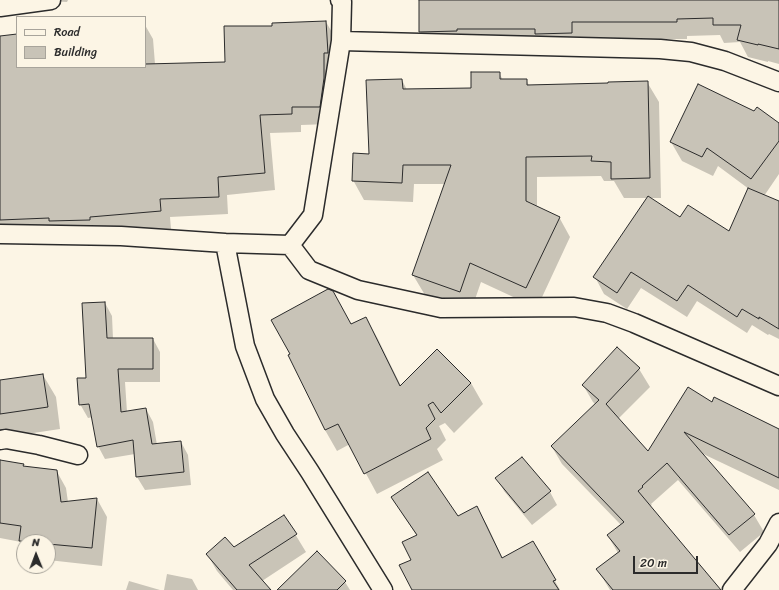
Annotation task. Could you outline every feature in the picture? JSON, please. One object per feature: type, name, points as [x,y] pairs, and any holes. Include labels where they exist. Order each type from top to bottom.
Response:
[{"type":"street","points":[[0,6],[51,0]]},
{"type":"street","points":[[290,245],[313,215],[341,41],[342,2],[340,0]]},
{"type":"street","points":[[341,41],[660,48],[691,52],[725,61],[779,82]]},
{"type":"street","points":[[0,234],[121,236],[225,243],[290,245]]},
{"type":"street","points":[[225,243],[245,346],[265,399],[285,434],[383,590]]},
{"type":"street","points":[[290,245],[309,270],[358,290],[441,308],[574,307],[607,313],[634,323],[779,386]]},
{"type":"street","points":[[0,440],[6,439],[39,444],[78,455]]},
{"type":"street","points":[[732,590],[774,548],[779,523]]},
{"type":"building","points":[[419,0],[779,0],[779,49],[737,40],[741,25],[713,25],[713,18],[677,19],[677,22],[572,22],[572,33],[535,34],[535,29],[457,29],[457,31],[419,32]]},
{"type":"building","points":[[326,21],[328,53],[324,53],[324,78],[320,107],[292,107],[292,114],[260,115],[265,173],[218,177],[219,197],[160,199],[161,211],[90,217],[90,220],[49,221],[49,218],[0,220],[0,36],[16,34],[16,68],[146,68],[146,64],[225,62],[224,26],[272,26],[272,23]]},
{"type":"building","points":[[471,72],[500,72],[500,79],[527,79],[527,85],[648,81],[650,178],[611,179],[611,162],[591,161],[592,156],[526,157],[526,201],[560,217],[526,288],[470,263],[460,292],[412,275],[451,165],[403,165],[402,183],[352,181],[353,153],[369,154],[366,80],[402,79],[403,89],[471,88]]},
{"type":"building","points":[[698,84],[754,111],[757,107],[779,123],[779,141],[751,179],[707,148],[702,157],[670,142]]},
{"type":"building","points":[[748,188],[779,201],[779,329],[742,309],[737,317],[688,285],[677,301],[631,272],[617,293],[593,277],[648,196],[680,217],[688,205],[729,231]]},
{"type":"building","points":[[328,289],[333,291],[351,324],[366,317],[400,386],[437,349],[471,383],[441,413],[433,402],[428,405],[435,419],[426,428],[431,439],[364,474],[338,424],[325,430],[288,355],[290,354],[271,320]]},
{"type":"building","points":[[105,302],[107,338],[153,338],[153,369],[118,369],[121,412],[146,408],[152,444],[181,441],[184,472],[136,477],[133,440],[97,447],[89,404],[79,405],[77,378],[86,378],[82,303]]},
{"type":"building","points":[[617,347],[640,368],[606,404],[648,451],[688,387],[712,402],[714,397],[779,429],[779,478],[684,432],[755,514],[729,535],[667,463],[638,491],[721,590],[613,590],[596,569],[620,551],[607,535],[624,522],[551,446],[599,400],[582,385]]},
{"type":"building","points":[[43,374],[48,407],[0,414],[0,380]]},
{"type":"building","points":[[522,457],[551,491],[524,513],[495,478]]},
{"type":"building","points":[[0,460],[24,464],[23,466],[57,470],[61,502],[97,498],[92,548],[56,545],[56,534],[20,534],[21,526],[0,523]]},
{"type":"building","points":[[428,472],[458,516],[477,506],[502,558],[533,541],[556,580],[553,581],[559,590],[412,590],[399,565],[411,560],[402,542],[417,535],[391,497]]},
{"type":"building","points":[[284,515],[297,534],[249,565],[271,590],[237,590],[206,554],[225,537],[234,547]]},
{"type":"building","points":[[317,551],[346,581],[337,590],[277,590]]}]
